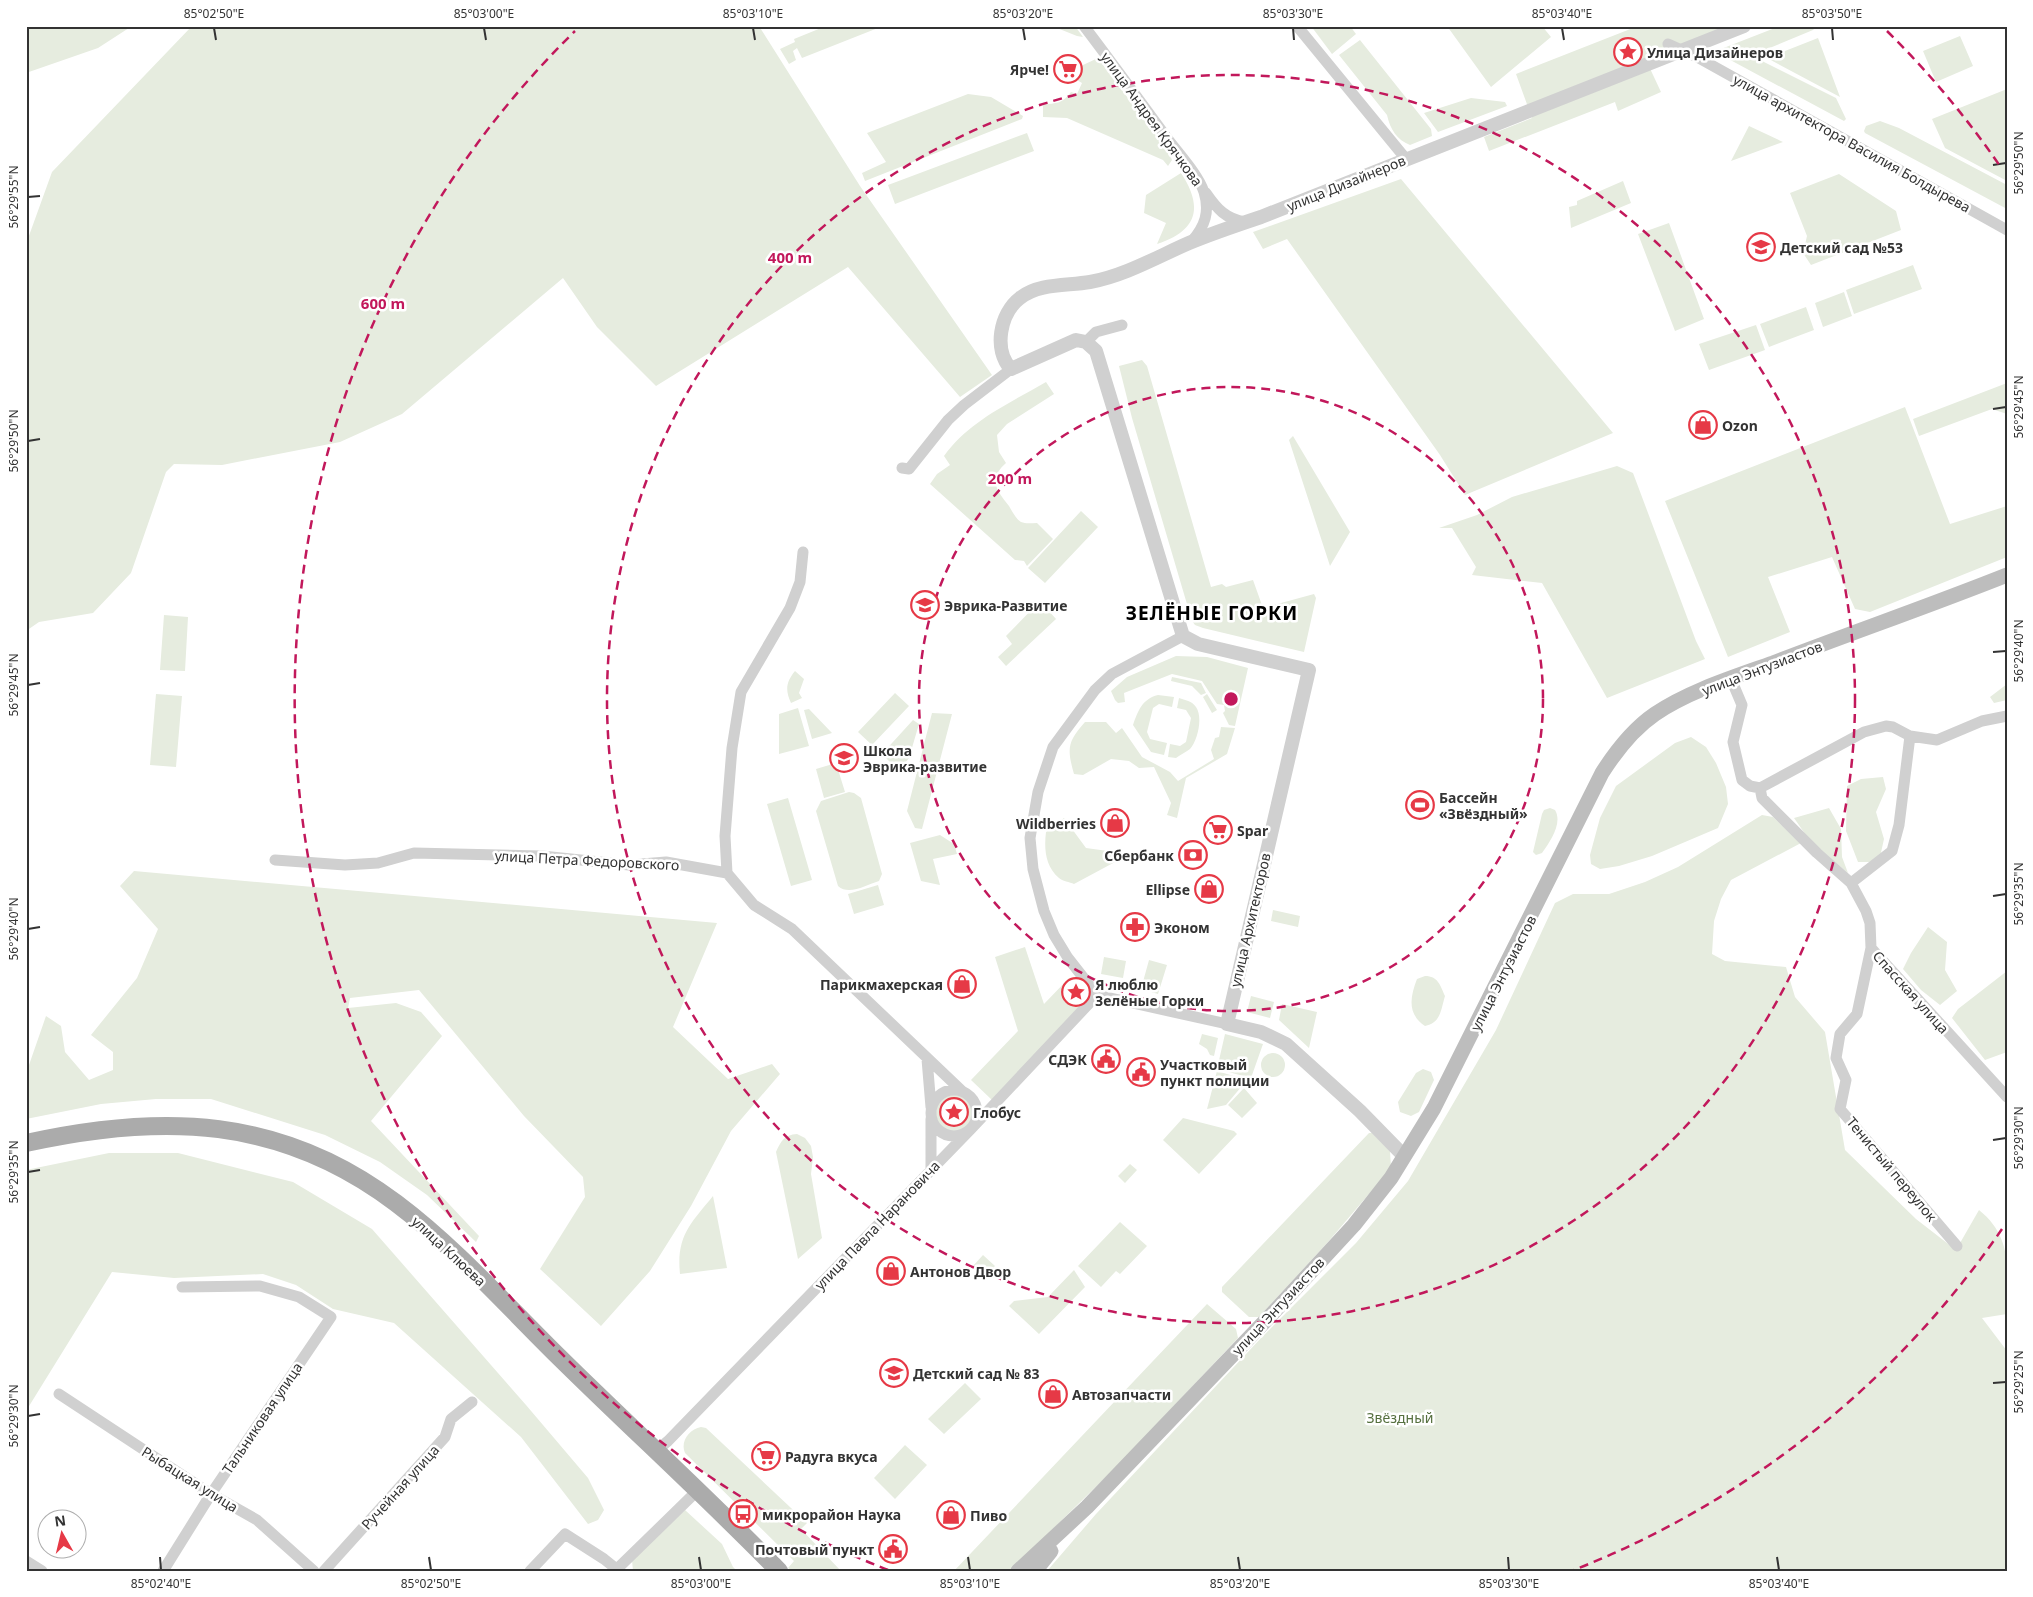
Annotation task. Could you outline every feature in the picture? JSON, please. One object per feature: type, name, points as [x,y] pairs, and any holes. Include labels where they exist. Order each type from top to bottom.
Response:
[{"type":"main road","name":"улица Энтузиастов","points":[[1018,1571],[1087,1507],[1354,1226],[1391,1178],[1434,1108],[1602,773],[1634,731],[1654,714],[1676,702],[1731,679],[2007,575]]},
{"type":"main road","name":"улица Клюева","points":[[26,1143],[103,1129],[147,1125],[191,1126],[234,1131],[273,1140],[339,1166],[396,1203],[451,1250],[655,1452],[779,1571]]},
{"type":"main road","name":"улица Энтузиастов","points":[[1035,1571],[1087,1507]]},
{"type":"street","name":"улица Андрея Крячкова","points":[[1084,26],[1187,164],[1203,190],[1206,202],[1205,221],[1200,232],[1191,243]]},
{"type":"street","points":[[1298,26],[1406,159]]},
{"type":"street","name":"улица Дизайнеров","points":[[1011,370],[1003,357],[1002,324],[1011,305],[1022,296],[1036,289],[1100,280],[1744,26]]},
{"type":"street","name":"улица архитектора Василия Болдырева","points":[[1668,44],[1697,57],[2007,230]]},
{"type":"street","points":[[1203,190],[1215,207],[1225,216],[1233,220],[1245,222]]},
{"type":"street","points":[[1086,342],[1096,332],[1122,325]]},
{"type":"street","points":[[902,468],[909,468],[948,420],[964,405],[1011,370],[1076,340],[1086,342],[1096,351],[1183,636],[1112,674],[1095,690],[1053,747],[1038,792],[1030,838],[1033,869],[1044,911],[1054,935],[1068,958],[1097,995],[1261,1032],[1286,1044],[1360,1111],[1404,1156]]},
{"type":"street","points":[[803,552],[800,582],[790,608],[741,692],[732,748],[725,836],[728,873],[754,905],[792,929],[975,1103],[984,1114]]},
{"type":"street","name":"улица Архитекторов","points":[[1183,636],[1198,644],[1309,670],[1227,1024]]},
{"type":"street","points":[[1731,679],[1742,705],[1733,742],[1735,755],[1742,780],[1750,786],[1760,788],[1864,732],[1886,726],[1893,727],[1910,736],[1937,740],[1982,721],[2007,716]]},
{"type":"street","points":[[1851,883],[1892,851],[1899,825],[1910,736]]},
{"type":"street","name":"Спасская улица","points":[[1760,788],[1762,798],[1817,853],[1851,883],[1868,917],[1871,948],[2007,1097]]},
{"type":"street","name":"улица Петра Федоровского","points":[[275,860],[345,865],[378,864],[414,853],[542,856],[629,865],[666,862],[728,873]]},
{"type":"street","name":"Тенистый переулок","points":[[1871,948],[1857,1014],[1840,1034],[1836,1058],[1846,1080],[1840,1109],[1957,1246]]},
{"type":"street","name":"улица Павла Нарановича","points":[[655,1452],[717,1391],[930,1169],[971,1129],[1097,995]]},
{"type":"street","points":[[927,1059],[931,1113],[930,1169]]},
{"type":"street","points":[[963,1092],[953,1090],[943,1093],[936,1099],[931,1113],[936,1128],[948,1135],[960,1136],[971,1129],[977,1114],[975,1103]]},
{"type":"street","name":"Тальниковая улица","points":[[163,1571],[211,1494],[331,1317],[299,1297],[260,1286],[182,1287]]},
{"type":"street","name":"Рыбацкая улица","points":[[59,1394],[211,1494],[257,1520],[314,1571]]},
{"type":"street","name":"Ручейная улица","points":[[324,1571],[445,1438],[451,1419],[472,1402]]},
{"type":"street","points":[[530,1571],[565,1534],[618,1570],[697,1491]]},
{"type":"street","points":[[26,1560],[42,1571]]},
{"type":"green space","points":[[26,26],[132,26],[98,48],[26,73]]},
{"type":"green space","points":[[192,26],[759,26],[860,186],[992,375],[960,397],[848,267],[656,386],[597,327],[563,278],[402,414],[340,442],[222,465],[174,464],[166,472],[131,573],[93,613],[39,622],[26,631],[26,244],[52,172]]},
{"type":"green space","points":[[826,26],[883,26],[802,58],[797,48],[793,51],[796,60],[789,64],[780,49],[795,42],[794,39]]},
{"type":"green space","points":[[1052,26],[1075,26],[1083,37],[1077,36]]},
{"type":"green space","points":[[1311,26],[1350,26],[1356,34],[1332,54]]},
{"type":"green space","points":[[1447,26],[1542,26],[1551,37],[1491,87]]},
{"type":"green space","points":[[1638,26],[1730,26],[1646,60],[1661,92],[1618,111],[1615,102],[1489,151],[1484,137],[1532,118],[1516,74]]},
{"type":"green space","points":[[1780,26],[1817,26],[1813,30],[1760,52],[1760,60],[1836,98],[1846,119],[1844,121],[1721,55],[1719,52],[1721,49]]},
{"type":"green space","points":[[1960,36],[1973,66],[1936,82],[1923,51]]},
{"type":"green space","points":[[1818,38],[1840,97],[1767,58]]},
{"type":"green space","points":[[1360,40],[1431,129],[1432,136],[1410,145],[1401,140],[1395,133],[1387,115],[1339,55]]},
{"type":"green space","points":[[1098,58],[1169,153],[1172,160],[1168,166],[1163,160],[1067,118],[1043,117],[1043,104],[1059,102],[1065,99],[1071,92],[1077,94],[1082,83],[1077,80],[1083,65]]},
{"type":"green space","points":[[2007,89],[2007,181],[1945,148],[1932,119]]},
{"type":"green space","points":[[968,94],[991,97],[1023,116],[1022,119],[865,181],[862,173],[886,162],[867,133]]},
{"type":"green space","points":[[1471,98],[1505,102],[1507,106],[1438,132],[1424,113]]},
{"type":"green space","points":[[1880,121],[1899,128],[2007,185],[2007,209],[1865,133],[1866,126]]},
{"type":"green space","points":[[1749,126],[1783,142],[1731,161]]},
{"type":"green space","points":[[1027,133],[1034,151],[895,204],[888,185]]},
{"type":"green space","points":[[1181,173],[1193,197],[1193,217],[1181,232],[1157,244],[1166,223],[1144,213],[1146,195]]},
{"type":"green space","points":[[1839,174],[1896,211],[1901,230],[1811,265],[1803,253],[1807,236],[1790,193]]},
{"type":"green space","points":[[1401,179],[1613,433],[1465,495],[1440,455],[1287,239],[1263,249],[1253,232]]},
{"type":"green space","points":[[1623,181],[1631,203],[1571,228],[1569,207],[1577,205],[1577,201]]},
{"type":"green space","points":[[1669,223],[1704,319],[1675,331],[1638,234]]},
{"type":"green space","points":[[1913,265],[1922,289],[1854,314],[1846,290]]},
{"type":"green space","points":[[1844,292],[1852,316],[1823,327],[1815,303]]},
{"type":"green space","points":[[1806,307],[1814,330],[1769,347],[1760,324]]},
{"type":"green space","points":[[1756,325],[1765,350],[1709,370],[1699,344]]},
{"type":"green space","points":[[1142,360],[1147,366],[1211,587],[1222,584],[1226,587],[1253,580],[1263,608],[1314,594],[1316,598],[1304,652],[1203,628],[1195,625],[1192,621],[1132,418],[1119,366]]},
{"type":"green space","points":[[1046,382],[1054,394],[1007,424],[997,435],[999,452],[1006,463],[997,474],[996,484],[998,490],[1019,521],[1037,523],[1053,539],[1027,566],[1024,561],[1015,560],[930,484],[937,474],[950,465],[944,456],[965,433],[1004,405]]},
{"type":"green space","points":[[2007,383],[2007,414],[1992,409],[1919,436],[1913,419]]},
{"type":"green space","points":[[1905,407],[1950,524],[2007,506],[2007,557],[1870,612],[1855,609],[1832,557],[1768,577],[1790,632],[1728,657],[1665,501]]},
{"type":"green space","points":[[1293,436],[1350,532],[1330,566],[1289,440]]},
{"type":"green space","points":[[1617,466],[1633,473],[1696,641],[1705,659],[1607,698],[1542,583],[1472,575],[1476,567],[1452,528],[1439,528],[1477,515],[1512,497]]},
{"type":"green space","points":[[1081,511],[1098,527],[1045,583],[1028,568]]},
{"type":"green space","points":[[1040,601],[1056,619],[1006,666],[998,657],[1012,644],[1006,636]]},
{"type":"green space","points":[[164,615],[188,617],[185,671],[160,670]]},
{"type":"green space","points":[[1176,656],[1207,657],[1248,668],[1235,726],[1229,725],[1223,713],[1225,711],[1224,705],[1217,704],[1202,681],[1172,674],[1124,693],[1125,702],[1118,703],[1115,700],[1111,691],[1127,677]]},
{"type":"green space","points":[[795,671],[804,679],[799,693],[802,698],[791,703],[787,686]]},
{"type":"green space","points":[[1172,677],[1201,683],[1206,693],[1201,695],[1192,686],[1171,681]]},
{"type":"green space","points":[[2007,684],[2007,700],[1994,703],[1990,697]]},
{"type":"green space","points":[[895,693],[909,706],[872,745],[858,732]]},
{"type":"green space","points":[[156,694],[182,696],[176,767],[150,765]]},
{"type":"green space","points":[[1207,694],[1217,710],[1212,713],[1203,697]]},
{"type":"green space","points":[[1158,695],[1174,697],[1172,707],[1159,704],[1153,708],[1147,732],[1150,739],[1167,743],[1164,755],[1151,752],[1133,725],[1144,703]]},
{"type":"green space","points":[[1179,698],[1188,701],[1196,707],[1199,722],[1193,745],[1176,758],[1168,757],[1170,744],[1180,746],[1186,742],[1191,718],[1186,710],[1177,708]]},
{"type":"green space","points":[[798,708],[809,746],[779,754],[779,714]]},
{"type":"green space","points":[[809,709],[832,733],[812,739],[804,710]]},
{"type":"green space","points":[[932,713],[952,714],[922,829],[915,828],[907,811]]},
{"type":"green space","points":[[913,720],[919,724],[909,758],[899,771],[882,754]]},
{"type":"green space","points":[[1085,722],[1106,722],[1116,733],[1122,728],[1142,757],[1170,772],[1178,781],[1214,759],[1211,750],[1215,738],[1219,737],[1221,727],[1235,728],[1227,754],[1186,778],[1177,818],[1167,815],[1171,803],[1154,767],[1139,768],[1129,761],[1111,759],[1083,775],[1074,774],[1070,758],[1070,746],[1075,735]]},
{"type":"green space","points":[[1691,737],[1706,747],[1716,763],[1726,787],[1728,804],[1718,828],[1652,856],[1619,866],[1600,869],[1591,864],[1590,855],[1600,818],[1616,786],[1675,743]]},
{"type":"green space","points":[[836,763],[845,792],[824,798],[816,769]]},
{"type":"green space","points":[[1883,777],[1886,789],[1876,812],[1884,839],[1880,857],[1870,862],[1858,862],[1846,831],[1847,786],[1861,779]]},
{"type":"green space","points":[[849,792],[861,798],[882,874],[879,881],[852,890],[842,889],[838,886],[816,811],[821,801]]},
{"type":"green space","points":[[788,798],[812,880],[791,886],[767,804]]},
{"type":"green space","points":[[1550,808],[1555,810],[1557,815],[1557,826],[1542,853],[1536,855],[1533,852],[1542,814],[1544,810]]},
{"type":"green space","points":[[1829,808],[1841,829],[1842,857],[1848,873],[1810,841],[1794,818]]},
{"type":"green space","name":"Звёздный","points":[[1762,815],[1773,817],[1801,843],[1731,880],[1721,899],[1714,921],[1712,954],[1725,961],[1786,967],[1795,997],[1825,1032],[1845,1150],[1916,1219],[1956,1250],[1979,1210],[1998,1232],[2003,1244],[2007,1270],[2007,1314],[1982,1318],[2007,1351],[2007,1571],[1047,1571],[1096,1514],[1262,1337],[1356,1243],[1408,1181],[1496,1030],[1555,903],[1573,894],[1609,894],[1645,882],[1678,867]]},
{"type":"green space","points":[[1064,818],[1086,848],[1115,852],[1115,862],[1074,884],[1059,878],[1048,862],[1045,838],[1046,832]]},
{"type":"green space","points":[[940,835],[954,844],[957,854],[933,859],[940,885],[921,881],[910,843]]},
{"type":"green space","points":[[134,871],[717,923],[673,1027],[728,1079],[772,1064],[780,1074],[731,1131],[691,1206],[650,1271],[601,1326],[540,1269],[585,1197],[583,1177],[524,1116],[419,990],[350,998],[348,1008],[396,1003],[421,1012],[442,1036],[371,1121],[479,1236],[476,1242],[427,1195],[380,1162],[325,1135],[211,1099],[156,1099],[101,1104],[26,1119],[26,1066],[29,1065],[46,1016],[61,1026],[65,1052],[89,1080],[113,1070],[113,1052],[91,1035],[137,978],[158,929],[120,886]]},
{"type":"green space","points":[[878,885],[884,905],[854,914],[848,894]]},
{"type":"green space","points":[[1273,910],[1300,916],[1298,927],[1271,921]]},
{"type":"green space","points":[[1928,927],[1947,942],[1945,970],[1957,991],[1940,1005],[1921,990],[1903,969]]},
{"type":"green space","points":[[1025,947],[1044,1004],[1069,978],[1090,998],[992,1100],[971,1080],[1018,1031],[995,957]]},
{"type":"green space","points":[[1104,957],[1126,961],[1123,978],[1101,974]]},
{"type":"green space","points":[[1149,960],[1167,965],[1158,994],[1141,989]]},
{"type":"green space","points":[[2007,971],[2007,1052],[1985,1060],[1952,1018],[1958,1009]]},
{"type":"green space","points":[[1425,976],[1436,979],[1445,996],[1437,1019],[1425,1026],[1415,1016],[1412,999],[1417,979]]},
{"type":"green space","points":[[1251,996],[1274,1002],[1270,1018],[1247,1012]]},
{"type":"green space","points":[[1282,1004],[1317,1012],[1309,1048],[1279,1020]]},
{"type":"green space","points":[[1202,1034],[1218,1038],[1214,1056],[1210,1055],[1207,1049],[1199,1044]]},
{"type":"green space","points":[[1225,1034],[1263,1044],[1251,1078],[1217,1069]]},
{"type":"green space","points":[[1273,1053],[1278,1054],[1284,1060],[1284,1070],[1278,1076],[1273,1077],[1268,1076],[1262,1070],[1261,1065],[1262,1060],[1268,1054]]},
{"type":"green space","points":[[1423,1069],[1431,1072],[1434,1080],[1419,1112],[1411,1116],[1400,1112],[1398,1102],[1416,1073]]},
{"type":"green space","points":[[1217,1071],[1247,1080],[1226,1105],[1207,1109]]},
{"type":"green space","points":[[1244,1088],[1257,1103],[1242,1118],[1228,1105]]},
{"type":"green space","points":[[954,1095],[967,1100],[972,1113],[967,1126],[954,1131],[941,1126],[936,1113],[941,1100]]},
{"type":"green space","points":[[1183,1118],[1234,1131],[1237,1134],[1199,1174],[1163,1140]]},
{"type":"green space","points":[[1369,1133],[1372,1133],[1390,1151],[1391,1168],[1328,1242],[1259,1317],[1249,1317],[1222,1292],[1222,1287]]},
{"type":"green space","points":[[797,1134],[805,1138],[811,1146],[813,1157],[811,1174],[822,1238],[798,1259],[776,1152],[784,1139]]},
{"type":"green space","points":[[109,1153],[178,1153],[293,1182],[372,1229],[588,1478],[604,1510],[598,1520],[588,1524],[521,1437],[394,1323],[333,1309],[296,1285],[263,1274],[174,1278],[112,1272],[26,1411],[26,1170]]},
{"type":"green space","points":[[1130,1164],[1137,1170],[1125,1183],[1118,1176]]},
{"type":"green space","points":[[713,1196],[727,1268],[680,1274],[679,1261],[683,1240],[692,1223]]},
{"type":"green space","points":[[1120,1222],[1147,1246],[1120,1274],[1116,1271],[1101,1287],[1078,1266]]},
{"type":"green space","points":[[983,1255],[995,1266],[984,1277],[973,1266]]},
{"type":"green space","points":[[1074,1270],[1085,1287],[1039,1334],[1009,1306],[1014,1301],[1048,1297]]},
{"type":"green space","points":[[1207,1304],[1236,1329],[1238,1338],[1119,1464],[1010,1571],[954,1571]]},
{"type":"green space","points":[[965,1383],[981,1399],[944,1434],[928,1419]]},
{"type":"green space","points":[[701,1427],[706,1428],[807,1523],[801,1529],[841,1571],[792,1571],[788,1568],[794,1561],[685,1453],[685,1440],[689,1433]]},
{"type":"green space","points":[[905,1445],[927,1465],[895,1499],[874,1478]]},
{"type":"green space","points":[[685,1510],[722,1544],[733,1567],[737,1571],[633,1571],[632,1560]]},
{"type":"place","name":"Улица Дизайнеров","points":[[1628,52]]},
{"type":"place","name":"Ярче!","points":[[1068,69]]},
{"type":"place","name":"Детский сад №53","points":[[1761,247]]},
{"type":"place","name":"Ozon","points":[[1703,425]]},
{"type":"place","name":"Эврика-Развитие","points":[[925,605]]},
{"type":"place","name":"Школа Эврика-развитие","points":[[844,758]]},
{"type":"place","name":"Бассейн «Звёздный»","points":[[1420,805]]},
{"type":"place","name":"Wildberries","points":[[1115,823]]},
{"type":"place","name":"Spar","points":[[1218,830]]},
{"type":"place","name":"Сбербанк","points":[[1193,855]]},
{"type":"place","name":"Ellipse","points":[[1209,889]]},
{"type":"place","name":"Эконом","points":[[1135,927]]},
{"type":"place","name":"Парикмахерская","points":[[962,984]]},
{"type":"place","name":"Я люблю Зелёные Горки","points":[[1076,992]]},
{"type":"place","name":"СДЭК","points":[[1106,1059]]},
{"type":"place","name":"Участковый пункт полиции","points":[[1141,1072]]},
{"type":"place","name":"Глобус","points":[[954,1112]]},
{"type":"place","name":"Антонов Двор","points":[[891,1271]]},
{"type":"place","name":"Детский сад № 83","points":[[894,1373]]},
{"type":"place","name":"Автозапчасти","points":[[1053,1394]]},
{"type":"place","name":"Радуга вкуса","points":[[766,1456]]},
{"type":"place","name":"микрорайон Наука","points":[[743,1514]]},
{"type":"place","name":"Пиво","points":[[951,1515]]},
{"type":"place","name":"Почтовый пункт","points":[[893,1549]]},
{"type":"district","name":"ЗЕЛЁНЫЕ ГОРКИ","points":[[1212,613]]}]
